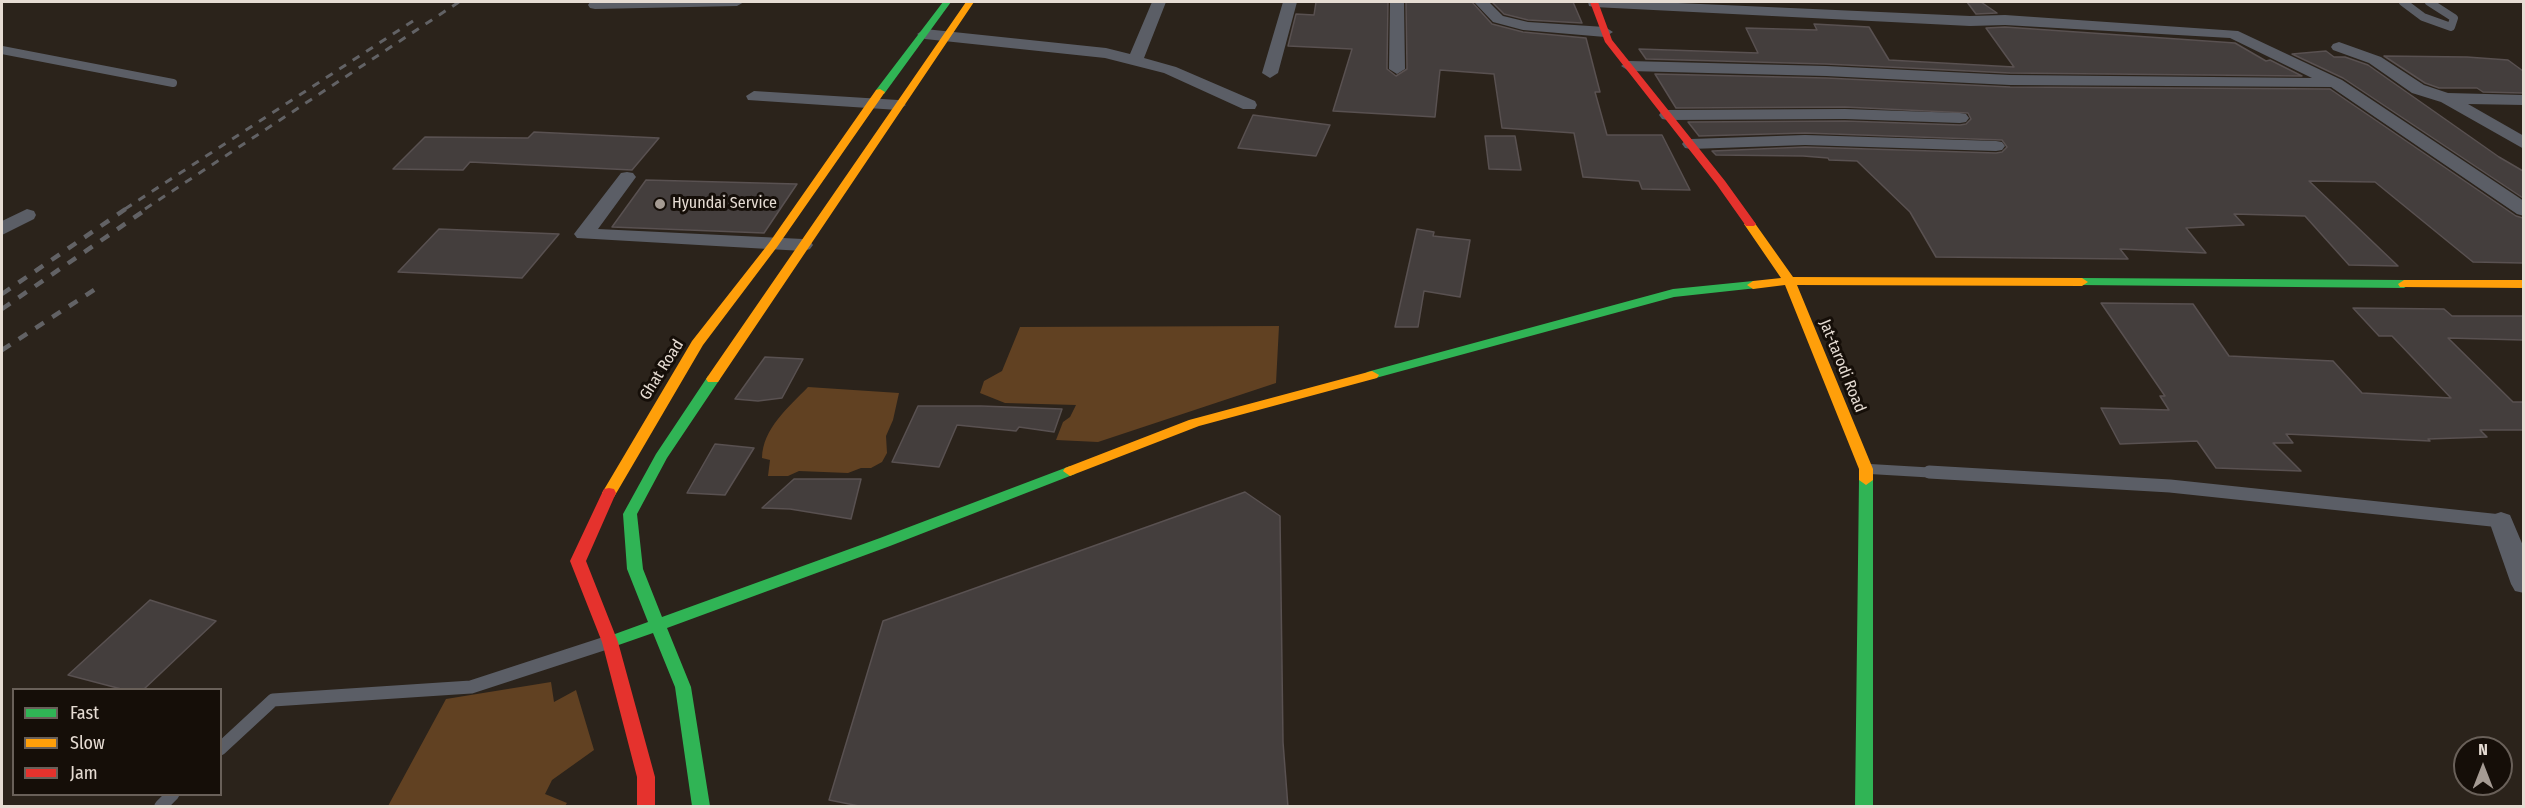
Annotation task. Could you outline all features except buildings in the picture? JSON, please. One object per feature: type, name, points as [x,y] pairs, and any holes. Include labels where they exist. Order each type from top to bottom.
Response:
[{"type":"street","points":[[595,6],[737,2]]},
{"type":"street","name":"Ghat Road","points":[[646,807],[646,777],[609,642],[578,561],[615,478],[697,344],[773,244],[872,102],[947,2]]},
{"type":"street","points":[[701,807],[683,687],[635,569],[630,514],[662,457],[803,245],[970,2]]},
{"type":"street","points":[[1135,61],[1159,2]]},
{"type":"street","points":[[1270,73],[1290,2]]},
{"type":"street","points":[[1397,69],[1398,2]]},
{"type":"street","points":[[1481,2],[1498,19],[1528,27],[1605,32]]},
{"type":"street","points":[[1594,2],[1970,21],[2005,20],[2234,34],[2336,83],[2523,210]]},
{"type":"street","name":"Jat-tarodi Road","points":[[1594,2],[1608,40],[1721,183],[1789,281],[1866,469],[1864,807]]},
{"type":"street","points":[[925,34],[1106,53],[1170,70],[1249,105]]},
{"type":"street","points":[[2339,47],[2375,60],[2418,88],[2446,98],[2523,144]]},
{"type":"street","points":[[1629,66],[1826,71],[2010,80],[2336,83]]},
{"type":"street","points":[[754,96],[898,105]]},
{"type":"street","points":[[2446,98],[2523,100]]},
{"type":"street","points":[[1668,115],[1845,114],[1960,118]]},
{"type":"street","points":[[1690,144],[1748,140],[1833,139],[1996,146]]},
{"type":"street","points":[[627,177],[584,234],[803,245]]},
{"type":"street","points":[[2,229],[27,214]]},
{"type":"street","points":[[609,642],[659,626],[896,538],[1194,423],[1673,293],[1789,281],[2523,284]]},
{"type":"street","points":[[2501,521],[2523,584]]},
{"type":"lane","points":[[2403,2],[2423,17],[2451,27],[2454,18],[2429,2]]},
{"type":"lane","points":[[2,50],[173,83]]},
{"type":"lane","points":[[1866,469],[2170,486],[2501,521]]},
{"type":"lane","points":[[222,747],[273,700],[471,687],[609,642]]},
{"type":"lane","points":[[161,807],[172,796]]},
{"type":"shaded area","points":[[1279,326],[1276,383],[1098,442],[1056,440],[1063,422],[1070,417],[1076,405],[1005,403],[980,393],[984,381],[1002,371],[1020,327]]},
{"type":"shaded area","points":[[808,387],[899,393],[893,420],[886,436],[887,453],[882,462],[871,468],[861,468],[848,473],[799,471],[788,476],[768,476],[770,460],[762,458],[767,437],[778,419]]},
{"type":"shaded area","points":[[551,682],[554,702],[576,690],[594,750],[552,780],[545,794],[567,803],[565,806],[388,806],[446,699]]},
{"type":"railway","points":[[145,209],[459,2]]},
{"type":"railway","points":[[125,209],[419,17]]},
{"type":"railway","points":[[2,294],[127,208]]},
{"type":"railway","points":[[2,309],[148,208]]},
{"type":"railway","points":[[2,350],[100,286]]},
{"type":"traffic: fast","points":[[880,92],[947,2]]},
{"type":"traffic: fast","points":[[2082,282],[2404,284]]},
{"type":"traffic: fast","points":[[1372,375],[1673,293],[1753,285]]},
{"type":"traffic: fast","points":[[701,806],[683,687],[635,569],[630,514],[661,457],[713,379]]},
{"type":"traffic: fast","points":[[610,642],[885,542],[1070,471]]},
{"type":"traffic: fast","points":[[1864,806],[1866,480]]},
{"type":"traffic: slow","points":[[713,379],[970,2]]},
{"type":"traffic: slow","points":[[609,493],[697,344],[773,245],[880,92]]},
{"type":"traffic: slow","points":[[1750,224],[1789,281],[1866,469],[1866,480]]},
{"type":"traffic: slow","points":[[1753,285],[1789,281],[2082,282]]},
{"type":"traffic: slow","points":[[2404,284],[2524,284]]},
{"type":"traffic: slow","points":[[1070,471],[1194,423],[1372,375]]},
{"type":"traffic: jam","points":[[1594,2],[1608,40],[1721,183],[1750,224]]},
{"type":"traffic: jam","points":[[609,493],[578,561],[610,642],[646,777],[646,806]]},
{"type":"place","name":"Hyundai Service","points":[[660,204]]}]
